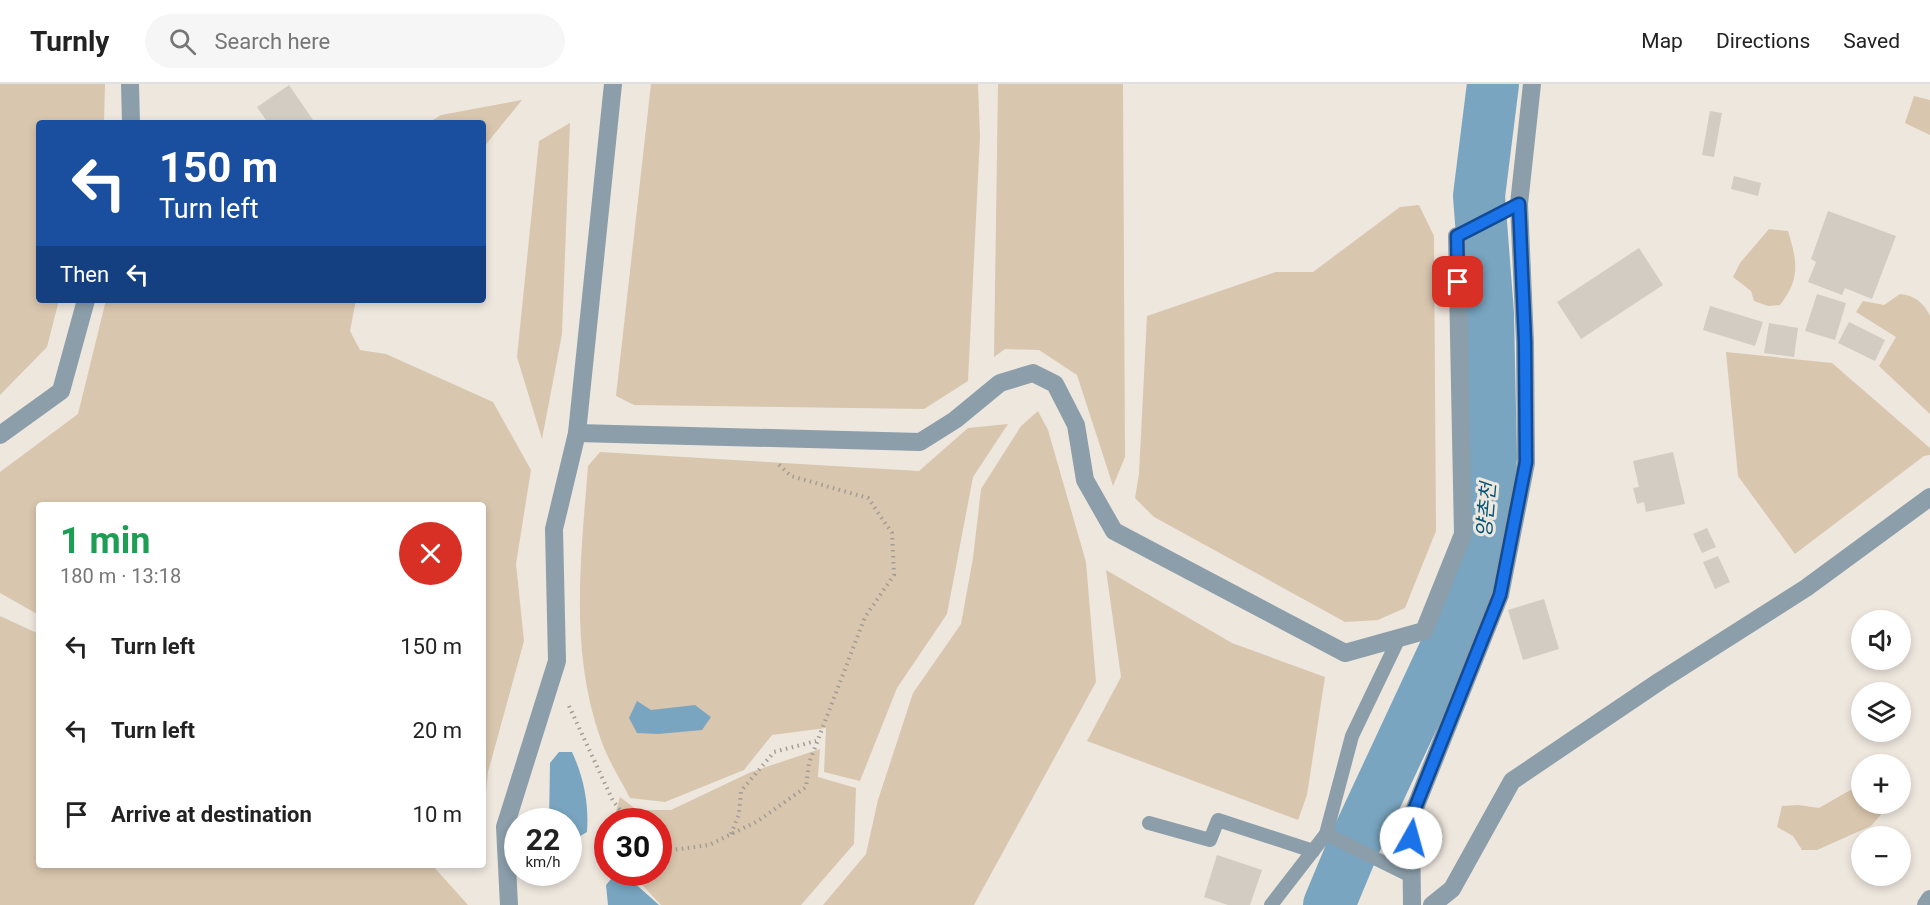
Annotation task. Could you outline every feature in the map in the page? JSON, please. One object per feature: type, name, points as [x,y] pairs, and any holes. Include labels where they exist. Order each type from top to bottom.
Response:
[{"type":"street","points":[[130,84],[131,120]]},
{"type":"street","points":[[509,905],[505,827],[557,661],[554,529],[577,433],[613,84]]},
{"type":"street","points":[[1412,905],[1411,818],[1500,595],[1526,462],[1525,342],[1519,204],[1532,84]]},
{"type":"street","points":[[577,433],[920,442],[955,420],[1000,383],[1033,373],[1054,384],[1076,425],[1085,480],[1114,531],[1346,653],[1424,630],[1463,534],[1457,236]]},
{"type":"street","points":[[0,435],[61,391],[85,303]]},
{"type":"street","points":[[1432,905],[1452,890],[1512,781],[1660,681],[1806,588],[1930,497]]},
{"type":"street","points":[[1926,905],[1930,899]]},
{"type":"lane","points":[[1457,236],[1519,204]]},
{"type":"lane","points":[[1271,905],[1327,834],[1352,736],[1399,638]]},
{"type":"lane","points":[[1149,823],[1210,840],[1218,820],[1313,851]]},
{"type":"lane","points":[[1327,834],[1410,876]]},
{"type":"path","points":[[672,850],[709,845],[758,821],[806,787],[809,763],[865,617],[894,575],[892,533],[868,498],[791,476],[750,438]]},
{"type":"path","points":[[553,673],[619,808]]},
{"type":"path","points":[[731,834],[739,814],[741,791],[774,752],[817,741]]},
{"type":"shaded area","points":[[0,84],[105,84],[104,120],[36,120],[36,303],[58,303],[47,347],[0,395]]},
{"type":"shaded area","points":[[651,84],[978,84],[980,137],[968,381],[924,409],[634,405],[616,396]]},
{"type":"shaded area","points":[[998,84],[1123,84],[1125,457],[1113,486],[1077,375],[1039,350],[1005,349],[994,357]]},
{"type":"shaded area","points":[[1914,96],[1930,100],[1930,135],[1905,123]]},
{"type":"shaded area","points":[[522,100],[486,144],[486,120],[433,120],[441,115]]},
{"type":"shaded area","points":[[570,123],[562,334],[542,439],[517,357],[539,141]]},
{"type":"shaded area","points":[[1419,205],[1434,236],[1436,531],[1405,608],[1378,620],[1345,622],[1154,517],[1135,498],[1139,474],[1147,316],[1276,272],[1313,272],[1400,207]]},
{"type":"shaded area","points":[[1769,229],[1788,231],[1794,251],[1795,269],[1791,286],[1780,305],[1768,306],[1754,301],[1751,291],[1733,277],[1740,263]]},
{"type":"shaded area","points":[[1900,294],[1918,300],[1930,316],[1930,414],[1879,366],[1896,337],[1856,312],[1863,301],[1884,305]]},
{"type":"shaded area","points":[[105,303],[355,303],[350,331],[360,350],[386,354],[493,402],[531,470],[516,564],[524,641],[488,772],[486,792],[486,502],[36,502],[36,613],[0,593],[0,472],[78,414]]},
{"type":"shaded area","points":[[1726,352],[1832,363],[1930,448],[1930,455],[1924,456],[1795,554],[1738,476]]},
{"type":"shaded area","points":[[1038,411],[1048,430],[1086,562],[1096,682],[974,905],[823,905],[866,854],[878,800],[913,693],[961,624],[973,558],[981,489],[1021,426]]},
{"type":"shaded area","points":[[1008,424],[973,477],[947,614],[897,688],[860,781],[824,772],[826,728],[772,735],[744,770],[665,802],[630,798],[601,740],[584,672],[581,638],[581,569],[588,466],[600,452],[919,471],[968,428]]},
{"type":"shaded area","points":[[1106,570],[1232,643],[1325,677],[1307,795],[1298,820],[1087,741],[1121,677]]},
{"type":"shaded area","points":[[0,616],[36,633],[36,868],[435,868],[468,905],[0,905]]},
{"type":"shaded area","points":[[820,749],[818,777],[856,788],[854,844],[801,905],[661,905],[643,886],[672,886],[672,810],[751,772]]},
{"type":"shaded area","points":[[1851,790],[1851,814],[1881,814],[1871,826],[1851,826],[1851,835],[1817,850],[1802,850],[1793,836],[1777,827],[1782,806],[1798,805],[1819,808]]},
{"type":"shaded area","points":[[620,797],[634,808],[617,808]]},
{"type":"water","points":[[637,701],[651,710],[695,705],[711,717],[702,730],[658,734],[637,733],[629,718]]},
{"type":"water","points":[[559,752],[572,752],[583,781],[586,801],[587,832],[582,835],[582,808],[549,808],[550,763]]},
{"type":"water","points":[[606,886],[638,886],[659,905],[608,905]]},
{"type":"building","points":[[289,85],[313,120],[266,120],[257,107]]},
{"type":"building","points":[[1710,111],[1722,113],[1714,157],[1702,155]]},
{"type":"building","points":[[1734,176],[1761,183],[1758,196],[1731,189]]},
{"type":"building","points":[[1828,211],[1896,236],[1872,299],[1845,288],[1842,295],[1808,282],[1816,262],[1811,259]]},
{"type":"building","points":[[1639,248],[1663,285],[1581,339],[1557,302]]},
{"type":"building","points":[[1817,294],[1846,303],[1835,340],[1805,331]]},
{"type":"building","points":[[1710,306],[1763,322],[1755,346],[1703,330]]},
{"type":"building","points":[[1849,322],[1885,340],[1875,361],[1838,343]]},
{"type":"building","points":[[1769,323],[1798,328],[1794,357],[1764,353]]},
{"type":"building","points":[[1673,452],[1685,504],[1646,512],[1644,502],[1637,504],[1633,488],[1639,487],[1633,461]]},
{"type":"building","points":[[1707,528],[1716,547],[1702,553],[1693,534]]},
{"type":"building","points":[[1718,556],[1730,582],[1715,589],[1703,562]]},
{"type":"building","points":[[1544,599],[1559,649],[1523,660],[1508,610]]},
{"type":"building","points":[[1217,855],[1262,870],[1250,905],[1228,905],[1204,897]]},
{"type":"waterway","name":"양촌천","points":[[1329,905],[1354,845],[1480,575],[1491,457],[1488,314],[1479,196],[1493,84]]},
{"type":"route","points":[[1411,838],[1411,818],[1500,595],[1526,462],[1525,342],[1519,204],[1457,236],[1458,282]]}]
